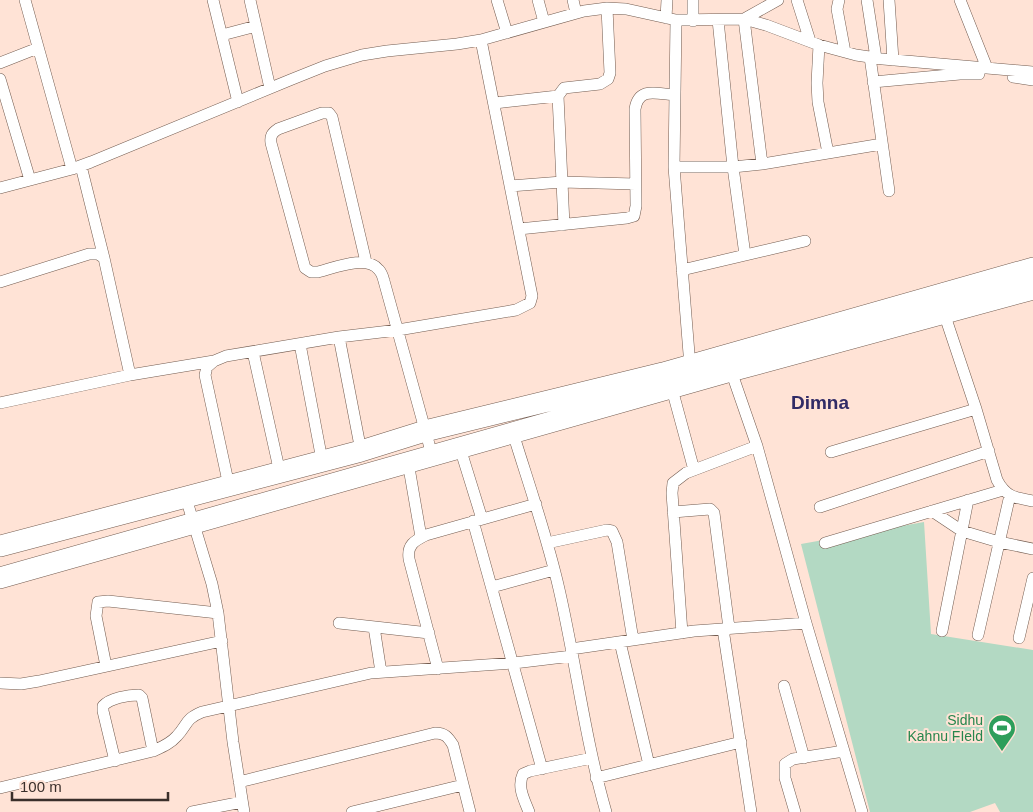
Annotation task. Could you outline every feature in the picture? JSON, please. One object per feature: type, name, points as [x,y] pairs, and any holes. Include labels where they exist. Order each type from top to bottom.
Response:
[{"type":"highway","points":[[0,578],[672,389],[729,364],[1033,268]]},
{"type":"highway","points":[[0,546],[280,473],[425,431],[690,366],[729,364],[944,313],[1033,289]]},
{"type":"street","points":[[25,0],[38,48],[77,167],[104,258],[130,375]]},
{"type":"street","points":[[213,0],[238,102]]},
{"type":"street","points":[[250,0],[270,88]]},
{"type":"street","points":[[498,0],[507,33]]},
{"type":"street","points":[[538,0],[544,22]]},
{"type":"street","points":[[573,0],[576,13]]},
{"type":"street","points":[[667,0],[671,19],[675,95],[674,167],[690,366]]},
{"type":"street","points":[[692,0],[693,21]]},
{"type":"street","points":[[744,19],[778,0]]},
{"type":"street","points":[[797,0],[814,43],[818,102],[828,153]]},
{"type":"street","points":[[839,0],[837,9],[845,52]]},
{"type":"street","points":[[867,0],[873,57],[873,82],[889,191]]},
{"type":"street","points":[[889,0],[893,60]]},
{"type":"street","points":[[960,0],[987,68]]},
{"type":"street","points":[[564,225],[558,96],[564,88],[600,84],[608,79],[610,73],[607,8]]},
{"type":"street","points":[[0,188],[77,167],[325,66],[394,50],[482,40],[576,13],[607,8],[626,9],[671,19],[693,21],[744,19],[845,52],[893,60],[1033,72]]},
{"type":"street","points":[[744,19],[762,164]]},
{"type":"street","points":[[718,20],[733,167],[745,255]]},
{"type":"street","points":[[222,35],[256,26]]},
{"type":"street","points":[[229,486],[205,375],[207,366],[214,361],[226,356],[516,310],[530,303],[532,296],[482,40]]},
{"type":"street","points":[[0,62],[38,48]]},
{"type":"street","points":[[873,82],[960,74],[992,74],[1033,80]]},
{"type":"street","points":[[0,79],[30,180]]},
{"type":"street","points":[[519,229],[634,216],[636,206],[636,100],[645,93],[675,95]]},
{"type":"street","points":[[495,103],[558,96]]},
{"type":"street","points":[[366,262],[332,117],[329,113],[322,113],[273,132],[270,138],[271,143],[305,268],[310,272],[318,272],[366,262],[380,270],[432,455]]},
{"type":"street","points":[[674,167],[733,167],[762,164],[882,144]]},
{"type":"street","points":[[510,186],[562,182],[635,184]]},
{"type":"street","points":[[682,270],[804,241]]},
{"type":"street","points":[[0,282],[89,254],[98,254],[104,258]]},
{"type":"street","points":[[944,313],[997,480],[1006,492],[999,542],[978,635]]},
{"type":"street","points":[[339,337],[360,451]]},
{"type":"street","points":[[300,344],[322,460]]},
{"type":"street","points":[[253,352],[280,473]]},
{"type":"street","points":[[0,403],[130,375],[214,361]]},
{"type":"street","points":[[729,364],[756,446],[862,812]]},
{"type":"street","points":[[672,389],[694,470]]},
{"type":"street","points":[[831,452],[976,409]]},
{"type":"street","points":[[513,433],[536,504],[554,570],[596,778],[606,812]]},
{"type":"street","points":[[682,633],[673,512],[673,483],[678,478],[694,470],[756,446]]},
{"type":"street","points":[[460,448],[492,587],[542,769]]},
{"type":"street","points":[[820,508],[989,451]]},
{"type":"street","points":[[408,462],[421,537]]},
{"type":"street","points":[[825,542],[968,500],[1006,492],[1033,501]]},
{"type":"street","points":[[186,498],[212,584],[218,613],[243,807],[192,812]]},
{"type":"street","points":[[942,631],[968,500]]},
{"type":"street","points":[[438,669],[408,553],[410,545],[421,537],[536,504]]},
{"type":"street","points":[[673,512],[710,509],[714,513],[726,629],[751,812]]},
{"type":"street","points":[[932,510],[962,531],[999,542],[1033,549]]},
{"type":"street","points":[[547,543],[607,530],[612,531],[617,542],[633,640]]},
{"type":"street","points":[[492,587],[554,570]]},
{"type":"street","points":[[1019,638],[1033,578]]},
{"type":"street","points":[[106,666],[96,616],[98,602],[108,601],[218,613]]},
{"type":"street","points":[[339,623],[429,633]]},
{"type":"street","points":[[0,788],[153,751],[172,741],[186,721],[194,715],[351,677],[381,672],[514,662],[572,653],[620,642],[682,633],[806,623]]},
{"type":"street","points":[[374,627],[381,672]]},
{"type":"street","points":[[0,683],[30,682],[222,641]]},
{"type":"street","points":[[620,642],[649,765]]},
{"type":"street","points":[[784,686],[804,758]]},
{"type":"street","points":[[115,760],[102,706],[110,700],[134,695],[139,695],[142,698],[153,751]]},
{"type":"street","points":[[239,782],[426,735],[442,733],[448,737],[452,745],[470,812]]},
{"type":"street","points":[[596,778],[740,742]]},
{"type":"street","points":[[794,812],[784,770],[785,764],[793,759],[844,751]]},
{"type":"street","points":[[529,812],[520,781],[523,774],[592,758]]},
{"type":"street","points":[[352,812],[463,785]]},
{"type":"green space","name":"Sidhu Kahnu FIeld","points":[[924,522],[931,634],[1033,650],[1033,812],[1000,812],[995,803],[970,812],[870,812],[801,544]]},
{"type":"place","name":"Sidhu Kahnu FIeld","points":[[1002,752]]},
{"type":"district","name":"Dimna","points":[[820,402]]}]
